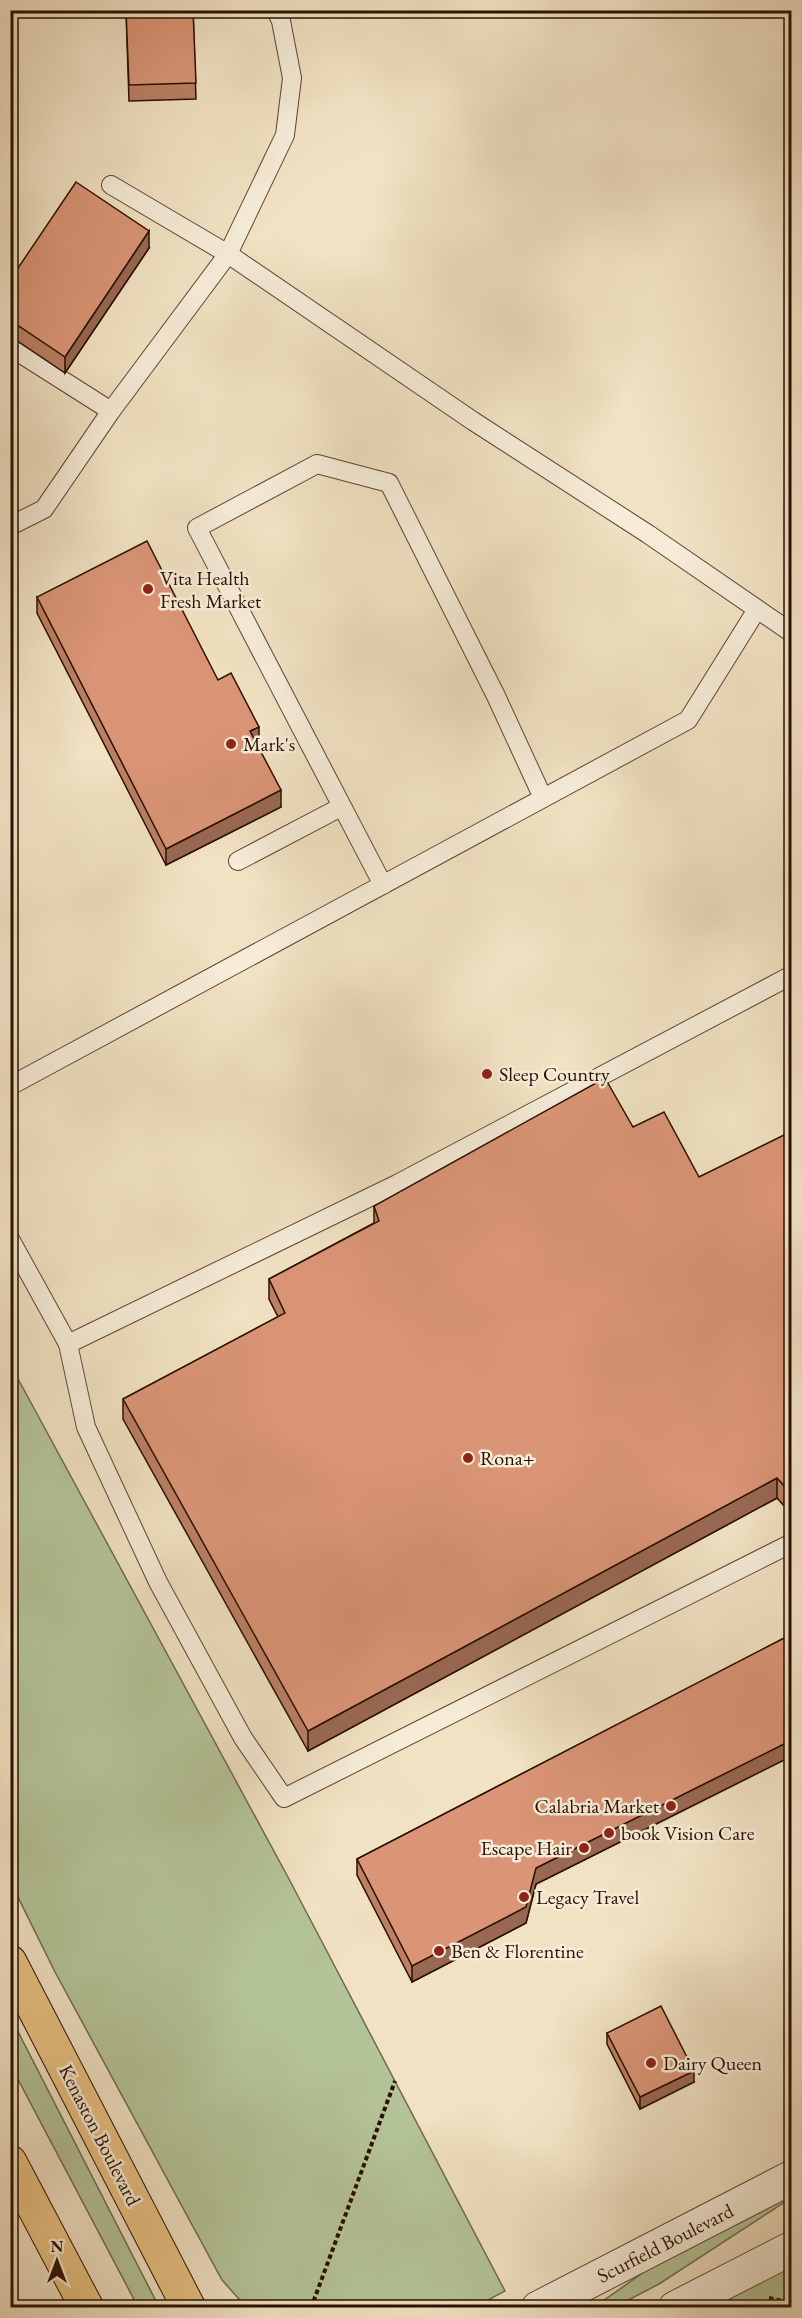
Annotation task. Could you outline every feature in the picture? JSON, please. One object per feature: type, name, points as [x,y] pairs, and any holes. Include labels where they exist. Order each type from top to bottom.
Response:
[{"type":"main road","name":"Kenaston Boulevard","points":[[10,1962],[183,2297]]},
{"type":"main road","points":[[10,2162],[85,2306]]},
{"type":"main road","points":[[183,2297],[207,2307]]},
{"type":"street","name":"Scurfield Boulevard","points":[[538,2307],[792,2177]]},
{"type":"street","points":[[675,2307],[792,2248]]},
{"type":"lane","points":[[10,526],[44,509],[111,411],[228,254],[285,135],[292,78],[281,21],[276,10]]},
{"type":"lane","points":[[111,185],[228,254],[473,421],[648,534],[756,611],[792,633]]},
{"type":"lane","points":[[10,347],[111,411]]},
{"type":"lane","points":[[382,885],[197,528],[317,464],[389,483],[496,696],[543,798]]},
{"type":"lane","points":[[10,1086],[688,720],[756,611]]},
{"type":"lane","points":[[238,861],[341,807]]},
{"type":"lane","points":[[68,1344],[397,1184],[792,975]]},
{"type":"lane","points":[[10,1239],[68,1344],[86,1427],[158,1582],[243,1738],[284,1798],[792,1543]]},
{"type":"path","points":[[311,2307],[395,2081]]},
{"type":"path","points":[[765,2297],[792,2303]]},
{"type":"green space","points":[[10,1364],[289,1879],[505,2291],[475,2307],[246,2307],[222,2280],[55,1972],[11,1883]]},
{"type":"green space","points":[[10,2018],[159,2307],[138,2307],[11,2066]]},
{"type":"green space","points":[[784,2189],[791,2198],[659,2284],[615,2307],[593,2308],[675,2250]]},
{"type":"green space","points":[[791,2245],[791,2307],[673,2307]]},
{"type":"building","points":[[126,10],[193,10],[196,83],[129,85]]},
{"type":"building","points":[[787,10],[792,10],[792,20]]},
{"type":"building","points":[[76,182],[149,231],[65,357],[10,320],[10,280]]},
{"type":"building","points":[[147,541],[218,680],[231,673],[259,727],[250,731],[281,790],[166,849],[37,597]]},
{"type":"building","name":"Rona+","points":[[605,1078],[633,1127],[664,1112],[699,1177],[790,1132],[792,1136],[792,1485],[786,1488],[777,1478],[308,1731],[123,1399],[285,1313],[269,1279],[379,1221],[374,1206]]},
{"type":"building","points":[[792,1634],[792,1740],[536,1868],[526,1907],[412,1966],[357,1859]]},
{"type":"building","name":"Dairy Queen","points":[[661,2006],[694,2071],[640,2097],[607,2033]]},
{"type":"place","name":"Vita Health Fresh Market","points":[[148,589]]},
{"type":"place","name":"Mark's","points":[[231,744]]},
{"type":"place","name":"Sleep Country","points":[[487,1074]]},
{"type":"place","name":"Rona+","points":[[468,1458]]},
{"type":"place","name":"Calabria Market","points":[[671,1806]]},
{"type":"place","name":"book Vision Care","points":[[609,1833]]},
{"type":"place","name":"Escape Hair","points":[[584,1848]]},
{"type":"place","name":"Legacy Travel","points":[[524,1897]]},
{"type":"place","name":"Ben & Florentine","points":[[439,1951]]},
{"type":"place","name":"Dairy Queen","points":[[651,2063]]}]
